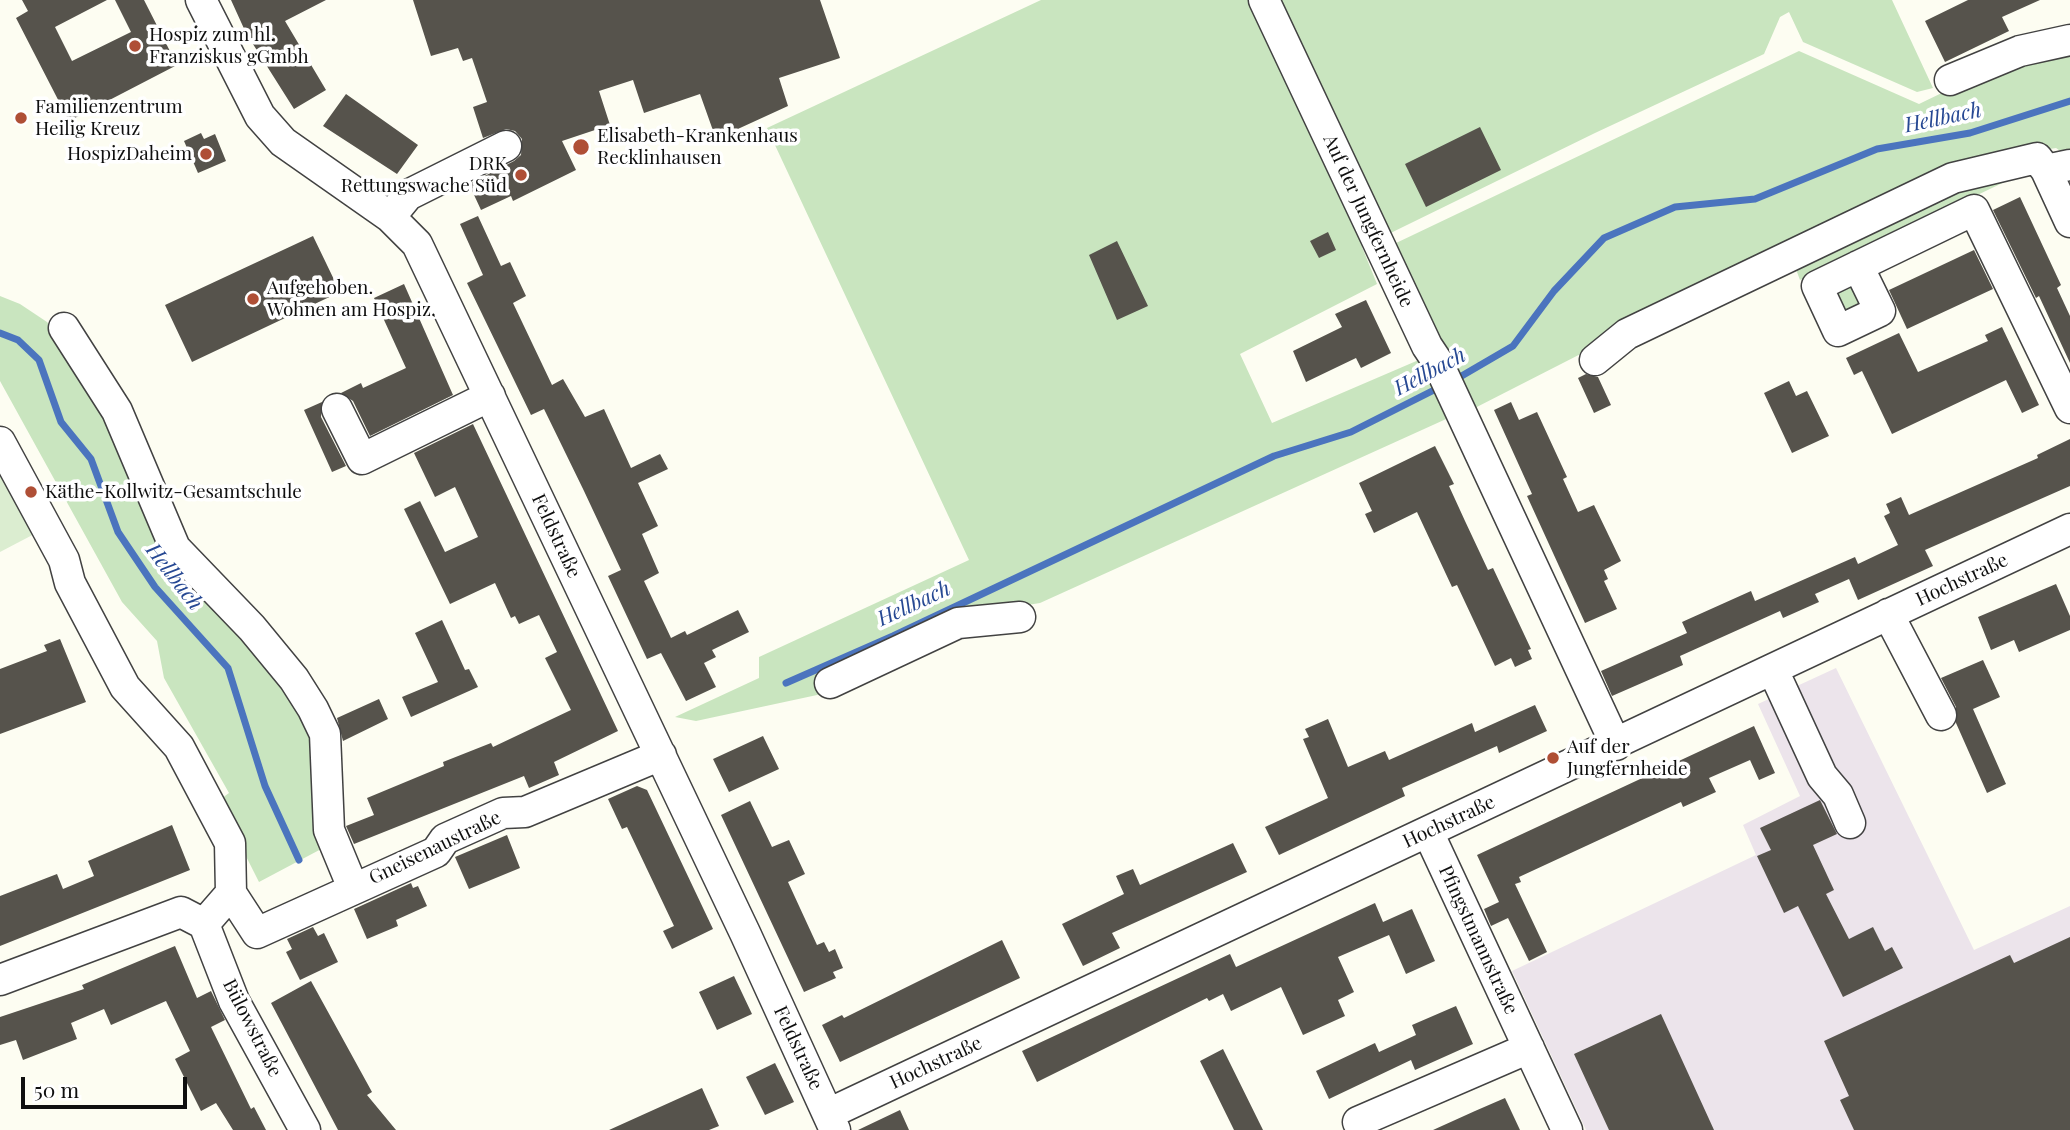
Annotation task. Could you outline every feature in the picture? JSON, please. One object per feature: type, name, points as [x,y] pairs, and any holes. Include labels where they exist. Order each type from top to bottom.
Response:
[{"type":"street","name":"Feldstraße","points":[[201,0],[260,116],[283,142],[390,217],[417,244],[661,755],[832,1122]]},
{"type":"street","name":"Auf der Jungfernheide","points":[[1264,0],[1427,346],[1437,360],[1616,745]]},
{"type":"street","points":[[1950,80],[2020,51],[2070,40]]},
{"type":"street","points":[[390,217],[408,195],[506,146]]},
{"type":"street","points":[[1595,360],[1627,334],[1953,178],[2037,158],[2058,168],[2070,222]]},
{"type":"street","points":[[1858,266],[1974,210],[2070,408]]},
{"type":"street","points":[[64,328],[117,411],[175,548],[253,628],[295,679],[313,709],[325,734],[329,830],[353,888]]},
{"type":"street","points":[[337,409],[362,459],[490,396]]},
{"type":"street","points":[[0,442],[17,467],[64,560],[69,583],[125,687],[179,747],[230,843],[231,893],[204,924],[181,912],[0,980]]},
{"type":"street","name":"Hochstraße","points":[[832,1122],[1428,832],[2070,529]]},
{"type":"street","points":[[1888,614],[1941,715]]},
{"type":"street","points":[[830,684],[958,623],[1020,617]]},
{"type":"street","points":[[1773,670],[1822,776],[1838,795],[1850,823]]},
{"type":"street","name":"Gneisenaustraße","points":[[231,893],[257,933],[436,852],[445,839],[503,813],[525,812],[661,755]]},
{"type":"street","name":"Pfingstmannstraße","points":[[1428,832],[1567,1130]]},
{"type":"street","name":"Bülowstraße","points":[[204,924],[234,1001],[305,1130]]},
{"type":"street","points":[[1357,1122],[1529,1048]]},
{"type":"shaded area","points":[[1836,668],[1974,950],[2070,906],[2070,1130],[1586,1130],[1512,971],[1756,855],[1743,825],[1800,796],[1758,704]]},
{"type":"green space","points":[[1041,0],[1892,0],[1933,88],[1917,92],[1803,42],[1789,12],[1780,17],[1764,54],[1362,247],[1377,284],[1240,354],[1272,423],[1428,356],[1455,415],[1040,603],[958,616],[831,692],[696,721],[675,717],[759,678],[759,657],[969,560],[767,128]]},
{"type":"green space","points":[[2070,47],[2070,154],[2066,155],[2056,148],[2013,155],[2017,176],[1800,280],[1794,264],[1608,340],[1467,412],[1394,244],[1799,51],[1919,104],[1981,74]]},
{"type":"green space","points":[[1854,282],[1864,303],[1842,313],[1833,293]]},
{"type":"green space","points":[[0,296],[20,304],[47,322],[74,356],[156,521],[321,734],[325,847],[259,882],[218,801],[229,793],[164,678],[157,641],[122,602],[0,381]]},
{"type":"green space","points":[[0,454],[42,530],[0,552]]},
{"type":"building","name":"Hospiz zum hl. Franziskus gGmbh","points":[[22,0],[107,0],[55,27],[72,61],[131,32],[115,0],[144,0],[177,65],[69,121],[16,18],[28,11]]},
{"type":"building","points":[[231,0],[326,0],[285,21],[326,90],[294,109],[246,33]]},
{"type":"building","points":[[413,0],[820,0],[840,58],[779,78],[788,106],[716,139],[700,94],[644,113],[633,80],[599,91],[610,125],[562,141],[576,170],[513,201],[511,196],[481,210],[469,184],[514,161],[521,155],[522,139],[515,131],[506,129],[483,138],[473,107],[487,102],[472,58],[463,61],[458,48],[431,56]]},
{"type":"building","points":[[1968,0],[2040,0],[2002,17],[2009,31],[1945,62],[1925,21]]},
{"type":"building","points":[[346,94],[418,145],[397,174],[323,126]]},
{"type":"building","points":[[1480,127],[1501,170],[1426,207],[1405,164]]},
{"type":"building","name":"HospizDaheim","points":[[201,133],[204,139],[215,134],[226,161],[198,173],[184,141]]},
{"type":"building","points":[[2020,197],[2061,285],[2057,288],[2070,316],[2070,363],[2039,296],[2036,298],[1993,210]]},
{"type":"building","points":[[478,216],[501,266],[510,262],[526,296],[513,303],[552,385],[563,379],[585,417],[604,409],[631,468],[660,454],[668,469],[638,483],[658,526],[642,534],[659,573],[644,581],[671,638],[685,631],[687,635],[738,610],[749,632],[712,650],[716,657],[704,663],[716,687],[686,701],[661,653],[647,659],[608,576],[621,570],[584,491],[544,409],[531,415],[467,283],[483,275],[460,224]]},
{"type":"building","points":[[1328,232],[1336,250],[1319,258],[1310,241]]},
{"type":"building","name":"Aufgehoben. Wohnen am Hospiz.","points":[[313,236],[340,292],[192,362],[165,305]]},
{"type":"building","points":[[1117,241],[1148,306],[1117,320],[1089,255]]},
{"type":"building","points":[[1974,250],[1993,289],[1907,329],[1889,290]]},
{"type":"building","points":[[404,284],[453,395],[370,436],[353,401],[341,393],[361,383],[363,388],[406,368],[374,298]]},
{"type":"building","points":[[1366,300],[1391,353],[1361,368],[1356,358],[1306,382],[1293,351],[1342,327],[1335,314]]},
{"type":"building","points":[[2002,327],[2039,405],[2022,413],[2006,380],[1892,434],[1862,371],[1854,375],[1846,358],[1899,333],[1918,372],[1988,341],[1985,335]]},
{"type":"building","points":[[1586,374],[1598,377],[1611,405],[1594,413],[1578,378]]},
{"type":"building","points":[[1789,381],[1796,396],[1807,391],[1829,436],[1792,453],[1764,393]]},
{"type":"building","points":[[322,402],[321,417],[346,466],[332,472],[304,410]]},
{"type":"building","points":[[1511,402],[1519,420],[1537,412],[1567,477],[1563,479],[1578,512],[1594,505],[1621,561],[1604,570],[1608,579],[1604,581],[1617,609],[1585,623],[1527,496],[1532,494],[1494,410]]},
{"type":"building","points":[[473,424],[618,731],[554,762],[559,775],[529,788],[524,776],[354,844],[346,826],[374,815],[367,798],[444,766],[443,762],[491,743],[493,747],[571,710],[545,658],[557,652],[539,615],[519,624],[515,616],[511,618],[495,583],[450,604],[404,509],[420,501],[445,552],[478,537],[455,487],[435,497],[414,453]]},
{"type":"building","points":[[2070,439],[2070,486],[1925,550],[1933,566],[1858,600],[1849,579],[1815,594],[1819,602],[1783,618],[1780,611],[1680,656],[1683,665],[1612,696],[1601,671],[1687,633],[1682,622],[1751,591],[1755,601],[1855,557],[1858,564],[1898,545],[1884,516],[1890,513],[1886,504],[1901,497],[1909,515],[2038,458],[2037,455]]},
{"type":"building","points":[[1435,446],[1454,484],[1449,486],[1488,570],[1493,568],[1531,649],[1528,650],[1532,659],[1515,667],[1511,658],[1495,666],[1457,585],[1452,587],[1417,512],[1374,533],[1365,514],[1372,511],[1359,483]]},
{"type":"building","points":[[2056,584],[2070,616],[2070,630],[2019,652],[2014,640],[1991,650],[1978,617]]},
{"type":"building","points":[[442,620],[465,670],[469,669],[478,687],[411,717],[402,697],[438,682],[415,633]]},
{"type":"building","points":[[60,639],[86,702],[0,734],[0,669],[47,651],[44,645]]},
{"type":"building","points":[[1983,660],[2000,697],[1973,709],[2006,784],[1987,793],[1956,723],[1956,707],[1941,678]]},
{"type":"building","points":[[379,699],[388,719],[343,741],[337,718]]},
{"type":"building","points":[[1535,705],[1547,731],[1499,753],[1497,746],[1402,788],[1405,796],[1279,855],[1265,827],[1328,798],[1303,739],[1309,737],[1305,729],[1328,719],[1348,767],[1385,751],[1389,760],[1472,723],[1475,732]]},
{"type":"building","points":[[1754,726],[1775,773],[1759,780],[1750,760],[1709,778],[1716,792],[1683,807],[1681,802],[1519,877],[1521,882],[1515,884],[1547,952],[1529,961],[1508,918],[1491,926],[1484,909],[1499,902],[1477,855]]},
{"type":"building","points":[[763,736],[779,769],[729,792],[713,759]]},
{"type":"building","points":[[637,786],[647,790],[713,929],[672,949],[663,931],[674,926],[627,827],[622,829],[608,799]]},
{"type":"building","points":[[1820,800],[1837,834],[1813,845],[1834,890],[1826,894],[1849,939],[1873,927],[1885,951],[1892,947],[1903,968],[1843,997],[1798,906],[1784,913],[1757,856],[1771,850],[1760,828]]},
{"type":"building","points":[[750,801],[772,847],[789,840],[805,874],[788,882],[817,945],[824,942],[829,952],[835,949],[843,968],[833,972],[836,978],[804,992],[721,815]]},
{"type":"building","points":[[172,825],[190,870],[0,946],[0,896],[57,874],[63,889],[94,876],[88,861]]},
{"type":"building","points":[[507,835],[520,868],[469,889],[455,857]]},
{"type":"building","points":[[1233,843],[1247,872],[1112,933],[1120,948],[1083,966],[1062,924],[1124,894],[1116,876],[1133,869],[1140,885]]},
{"type":"building","points":[[411,883],[413,888],[418,886],[427,906],[396,920],[398,926],[367,939],[354,909]]},
{"type":"building","points":[[1375,903],[1383,922],[1412,909],[1435,961],[1406,974],[1389,935],[1338,957],[1354,992],[1338,1000],[1345,1016],[1303,1035],[1281,987],[1231,1011],[1223,994],[1209,1001],[1207,998],[1037,1082],[1022,1051],[1230,954],[1236,967]]},
{"type":"building","points":[[313,927],[318,936],[324,933],[338,962],[300,980],[286,952],[292,949],[287,939]]},
{"type":"building","points":[[2070,937],[2070,1130],[1854,1130],[1840,1100],[1849,1096],[1824,1041],[2010,955],[2014,963]]},
{"type":"building","points":[[1002,940],[1020,978],[840,1062],[822,1025],[842,1015],[844,1018]]},
{"type":"building","points":[[175,946],[197,998],[211,991],[225,1020],[211,1027],[251,1109],[254,1107],[266,1130],[233,1130],[216,1103],[201,1111],[175,1059],[190,1051],[166,1001],[111,1025],[104,1009],[71,1023],[77,1039],[23,1060],[16,1040],[0,1045],[0,1017],[84,989],[82,985]]},
{"type":"building","points":[[734,976],[752,1014],[717,1030],[699,992]]},
{"type":"building","points":[[311,981],[372,1092],[367,1095],[396,1130],[338,1130],[271,1003]]},
{"type":"building","points":[[1456,1006],[1473,1044],[1415,1070],[1411,1060],[1329,1099],[1316,1071],[1375,1043],[1379,1052],[1416,1035],[1412,1025]]},
{"type":"building","points":[[1661,1014],[1714,1130],[1609,1130],[1574,1054]]},
{"type":"building","points":[[1223,1049],[1263,1130],[1234,1130],[1200,1061]]},
{"type":"building","points":[[775,1063],[794,1102],[765,1115],[746,1077]]},
{"type":"building","points":[[702,1088],[719,1126],[709,1130],[609,1130]]},
{"type":"building","points":[[1505,1098],[1520,1130],[1433,1130],[1475,1111]]},
{"type":"building","points":[[900,1110],[909,1130],[858,1130]]},
{"type":"waterway","name":"Hellbach","points":[[1453,381],[1513,346],[1554,291],[1604,238],[1675,207],[1755,199],[1877,149],[1970,133],[2070,101]]},
{"type":"waterway","name":"Hellbach","points":[[0,333],[18,340],[39,360],[61,422],[91,459],[118,532],[155,587],[228,668],[265,786],[299,860]]},
{"type":"waterway","name":"Hellbach","points":[[786,683],[893,636],[1274,456],[1351,432],[1442,386]]},
{"type":"place","name":"Hospiz zum hl. Franziskus gGmbh","points":[[135,46]]},
{"type":"place","name":"Familienzentrum Heilig Kreuz","points":[[21,118]]},
{"type":"place","name":"Elisabeth-Krankenhaus Recklinhausen","points":[[581,147]]},
{"type":"place","name":"HospizDaheim","points":[[206,154]]},
{"type":"place","name":"DRK Rettungswache Süd","points":[[521,175]]},
{"type":"place","name":"Aufgehoben. Wohnen am Hospiz.","points":[[253,299]]},
{"type":"place","name":"Käthe-Kollwitz-Gesamtschule","points":[[31,492]]},
{"type":"place","name":"Auf der Jungfernheide","points":[[1553,758]]}]
